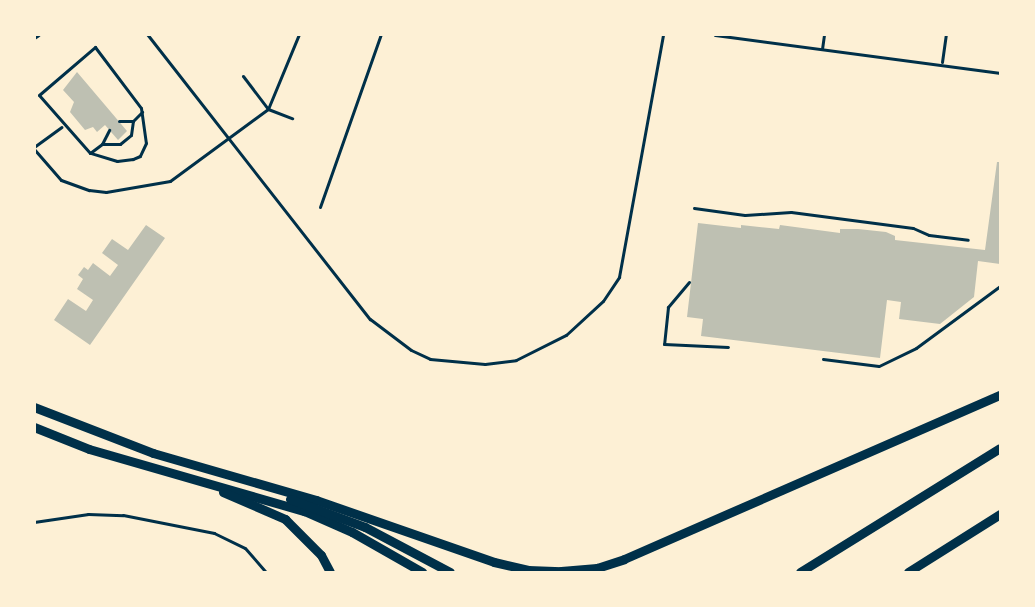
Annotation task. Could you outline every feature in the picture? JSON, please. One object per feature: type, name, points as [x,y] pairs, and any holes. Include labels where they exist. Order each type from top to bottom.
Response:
[{"type":"highway","points":[[172,459],[316,500],[494,562],[528,570],[561,571],[597,568],[624,559],[1000,395]]},
{"type":"highway","points":[[34,407],[172,459],[365,527],[450,573]]},
{"type":"highway","points":[[34,427],[89,449],[304,511],[352,532],[423,573]]},
{"type":"highway","points":[[800,573],[1000,448]]},
{"type":"highway","points":[[168,472],[285,519],[321,555],[330,573]]},
{"type":"highway","points":[[908,573],[1000,514]]},
{"type":"lane","points":[[147,34],[228,141],[370,319],[411,350],[430,359],[485,364],[516,360],[566,335],[603,301],[619,277],[663,34]]},
{"type":"lane","points":[[63,127],[34,148],[62,180],[82,189],[106,192],[170,181],[228,141],[268,109],[299,34]]},
{"type":"lane","points":[[320,207],[381,34]]},
{"type":"lane","points":[[822,49],[824,34]]},
{"type":"lane","points":[[942,63],[946,34]]},
{"type":"lane","points":[[715,35],[942,63],[1000,73]]},
{"type":"lane","points":[[94,47],[142,112],[147,143],[141,156],[117,161],[90,153],[63,127],[39,94],[94,47]]},
{"type":"lane","points":[[243,76],[268,109],[292,118]]},
{"type":"lane","points":[[102,144],[120,144],[131,135],[133,121],[142,112]]},
{"type":"lane","points":[[119,121],[133,121]]},
{"type":"lane","points":[[90,153],[102,144],[109,130]]},
{"type":"lane","points":[[694,208],[745,215],[791,212],[913,228],[929,235],[968,240]]},
{"type":"lane","points":[[689,282],[668,307],[664,344],[728,347]]},
{"type":"lane","points":[[824,359],[879,366],[916,348],[1000,286]]},
{"type":"lane","points":[[34,522],[88,514],[123,515],[214,533],[245,548],[266,573]]},
{"type":"building","points":[[77,72],[127,131],[118,140],[105,125],[97,132],[93,127],[85,130],[70,112],[74,102],[63,90]]},
{"type":"building","points":[[997,162],[1000,162],[1000,264],[978,261],[974,297],[940,324],[899,319],[901,302],[887,300],[880,358],[701,336],[703,319],[687,317],[698,223],[741,228],[741,225],[779,229],[780,225],[840,233],[840,229],[858,229],[886,232],[895,236],[895,240],[985,250]]},
{"type":"building","points":[[146,225],[165,238],[90,345],[54,320],[68,299],[86,311],[93,300],[77,289],[83,279],[78,275],[84,267],[88,270],[93,263],[110,276],[118,265],[102,253],[112,239],[128,250]]}]
